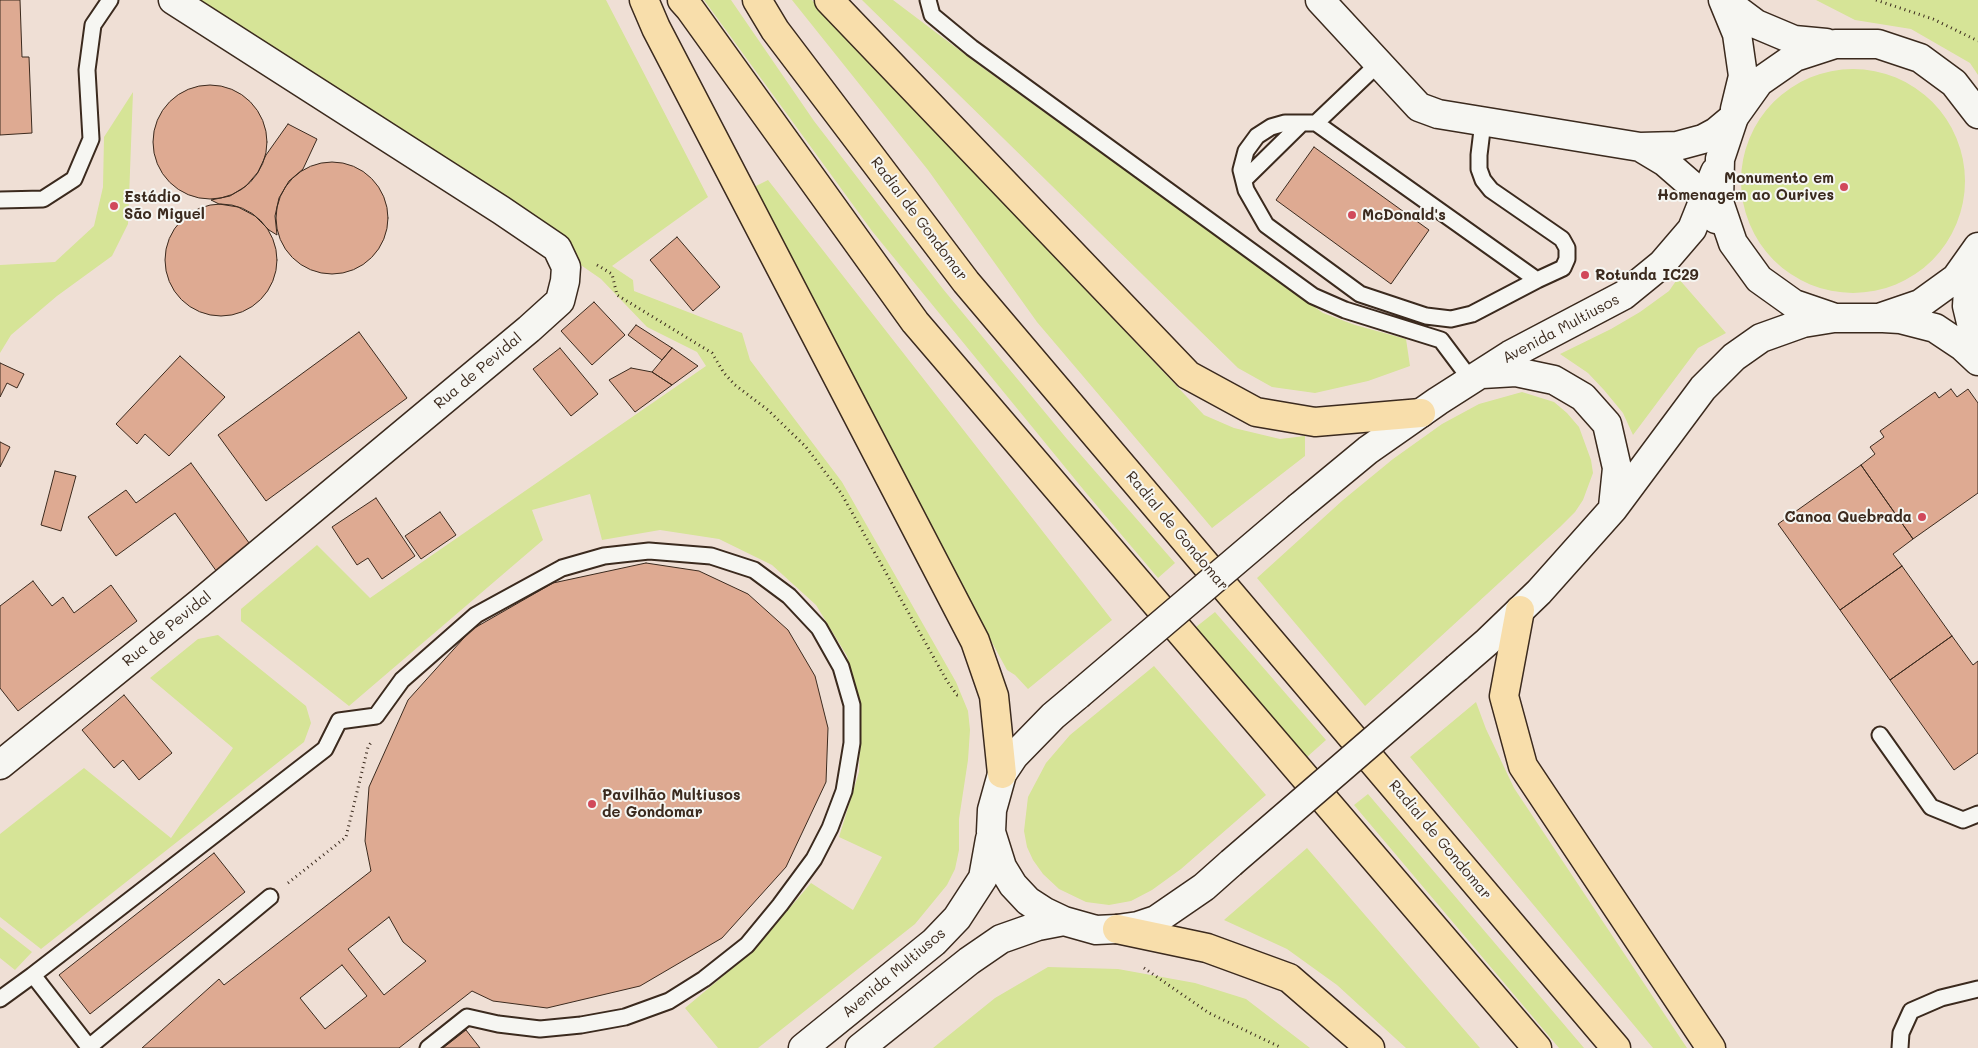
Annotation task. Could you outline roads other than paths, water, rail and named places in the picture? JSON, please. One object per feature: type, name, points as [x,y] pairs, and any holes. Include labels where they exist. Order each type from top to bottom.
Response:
[{"type":"highway","points":[[644,0],[660,37],[975,641],[994,696],[1002,774]]},
{"type":"highway","points":[[682,0],[915,322],[1536,1048]]},
{"type":"highway","name":"Radial de Gondomar","points":[[757,0],[775,30],[966,282],[1616,1048]]},
{"type":"highway","points":[[829,0],[1188,375],[1256,412],[1316,422],[1421,413]]},
{"type":"highway","points":[[1520,610],[1504,696],[1522,766],[1711,1048]]},
{"type":"highway","points":[[1117,929],[1206,948],[1289,978],[1370,1048]]},
{"type":"main road","name":"Rua de Pevidal","points":[[0,765],[201,602],[529,329],[560,301],[565,281],[566,268],[557,248],[174,0]]},
{"type":"main road","points":[[1320,0],[1419,107],[1438,114],[1640,147],[1677,146],[1703,139],[1716,132],[1734,117],[1759,82],[1794,57],[1835,44]]},
{"type":"main road","points":[[1723,0],[1756,24],[1794,40],[1835,44],[1878,44],[1920,58],[1954,83],[1978,114]]},
{"type":"main road","points":[[1723,0],[1737,34],[1743,76],[1734,117]]},
{"type":"main road","name":"Avenida Multiusos","points":[[803,1048],[934,942],[958,918],[983,878],[991,832],[992,810],[1002,774],[1014,756],[1053,716],[1368,450],[1510,355],[1624,295],[1662,264],[1692,229],[1734,117]]},
{"type":"main road","points":[[1640,147],[1665,162],[1696,190],[1759,279],[1794,304],[1835,318]]},
{"type":"main road","points":[[1720,158],[1720,202],[1733,243]]},
{"type":"main road","points":[[1879,318],[1920,304],[1956,278],[1978,246]]},
{"type":"main road","points":[[1978,250],[1969,275],[1967,306],[1972,332],[1978,344]]},
{"type":"main road","points":[[991,832],[1002,867],[1013,885],[1028,900],[1045,912],[1064,921],[1096,930],[1138,926],[1156,920],[1204,887],[1457,668],[1539,592],[1613,509],[1702,388],[1734,357],[1761,338],[1803,323],[1835,318],[1900,319],[1935,328],[1962,346],[1978,360]]},
{"type":"main road","points":[[1476,377],[1516,372],[1554,380],[1583,397],[1607,424],[1617,468],[1613,509]]},
{"type":"main road","points":[[860,1048],[969,961],[1002,939],[1038,926],[1064,921]]},
{"type":"lane","points":[[0,200],[43,199],[74,179],[91,139],[87,70],[93,25],[110,0]]},
{"type":"lane","points":[[928,0],[932,16],[972,48],[1314,296],[1345,310],[1441,340],[1476,377]]},
{"type":"lane","points":[[1244,180],[1378,64]]},
{"type":"lane","points":[[1483,122],[1479,155],[1479,169],[1482,180],[1491,190],[1562,239],[1567,248],[1567,259],[1563,268],[1472,314],[1451,319],[1426,316],[1360,294],[1266,225],[1246,190],[1241,170],[1246,151],[1256,136],[1271,126],[1285,123],[1309,123],[1537,280]]},
{"type":"lane","points":[[0,999],[325,749],[339,721],[376,716],[402,680],[484,610],[562,568],[604,556],[649,551],[711,556],[754,570],[789,596],[820,628],[841,667],[852,705],[852,743],[844,791],[830,828],[814,860],[747,945],[704,979],[669,1001],[624,1018],[580,1026],[540,1029],[467,1018],[445,1043],[428,1048]]},
{"type":"lane","points":[[1880,734],[1930,807],[1963,820],[1978,814]]},
{"type":"lane","points":[[33,975],[89,1047],[270,897]]},
{"type":"lane","points":[[1900,1048],[1901,1033],[1911,1011],[1941,998],[1978,989]]},
{"type":"place","name":"Monumento em Homenagem ao Ourives","points":[[1844,187]]},
{"type":"place","name":"Estádio São Miguel","points":[[114,206]]},
{"type":"place","name":"McDonald's","points":[[1352,215]]},
{"type":"place","name":"Rotunda IC29","points":[[1585,275]]},
{"type":"place","name":"Canoa Quebrada","points":[[1922,517]]},
{"type":"place","name":"Pavilhão Multiusos de Gondomar","points":[[592,804]]}]
